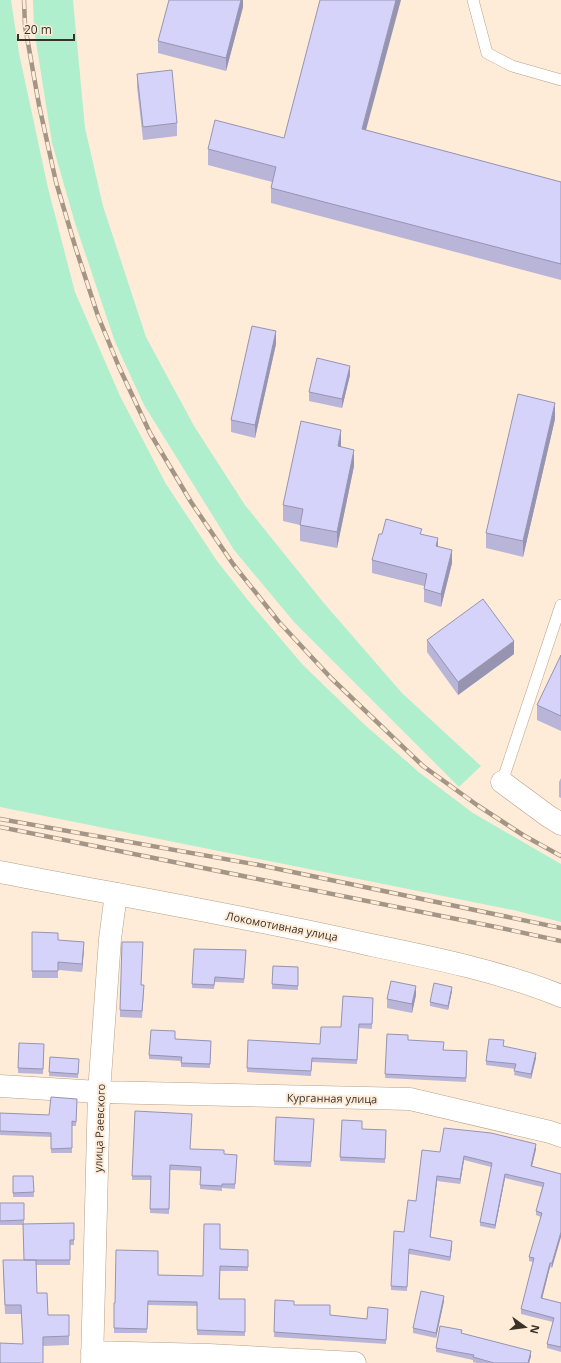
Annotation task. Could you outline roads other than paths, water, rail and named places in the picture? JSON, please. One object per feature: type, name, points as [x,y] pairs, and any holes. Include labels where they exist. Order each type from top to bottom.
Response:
[{"type":"street","points":[[502,782],[561,824]]},
{"type":"street","name":"Локомотивная улица","points":[[0,872],[294,927],[442,960],[538,987],[561,996]]},
{"type":"street","name":"улица Раевского","points":[[92,1357],[99,1092],[110,939],[116,894]]},
{"type":"street","name":"Курганная улица","points":[[0,1086],[99,1092],[410,1100],[550,1132],[561,1136]]},
{"type":"street","points":[[92,1357],[209,1355],[355,1363]]},
{"type":"lane","points":[[473,0],[487,53],[512,66],[561,80]]},
{"type":"lane","points":[[502,782],[561,605]]},
{"type":"railway","points":[[24,0],[25,26],[39,105],[56,182],[98,316],[119,367],[150,433],[191,502],[233,564],[279,622],[331,678],[423,766],[477,805],[523,835],[561,856]]},
{"type":"railway","points":[[0,819],[259,865],[561,928]]},
{"type":"railway","points":[[0,827],[561,941]]}]
